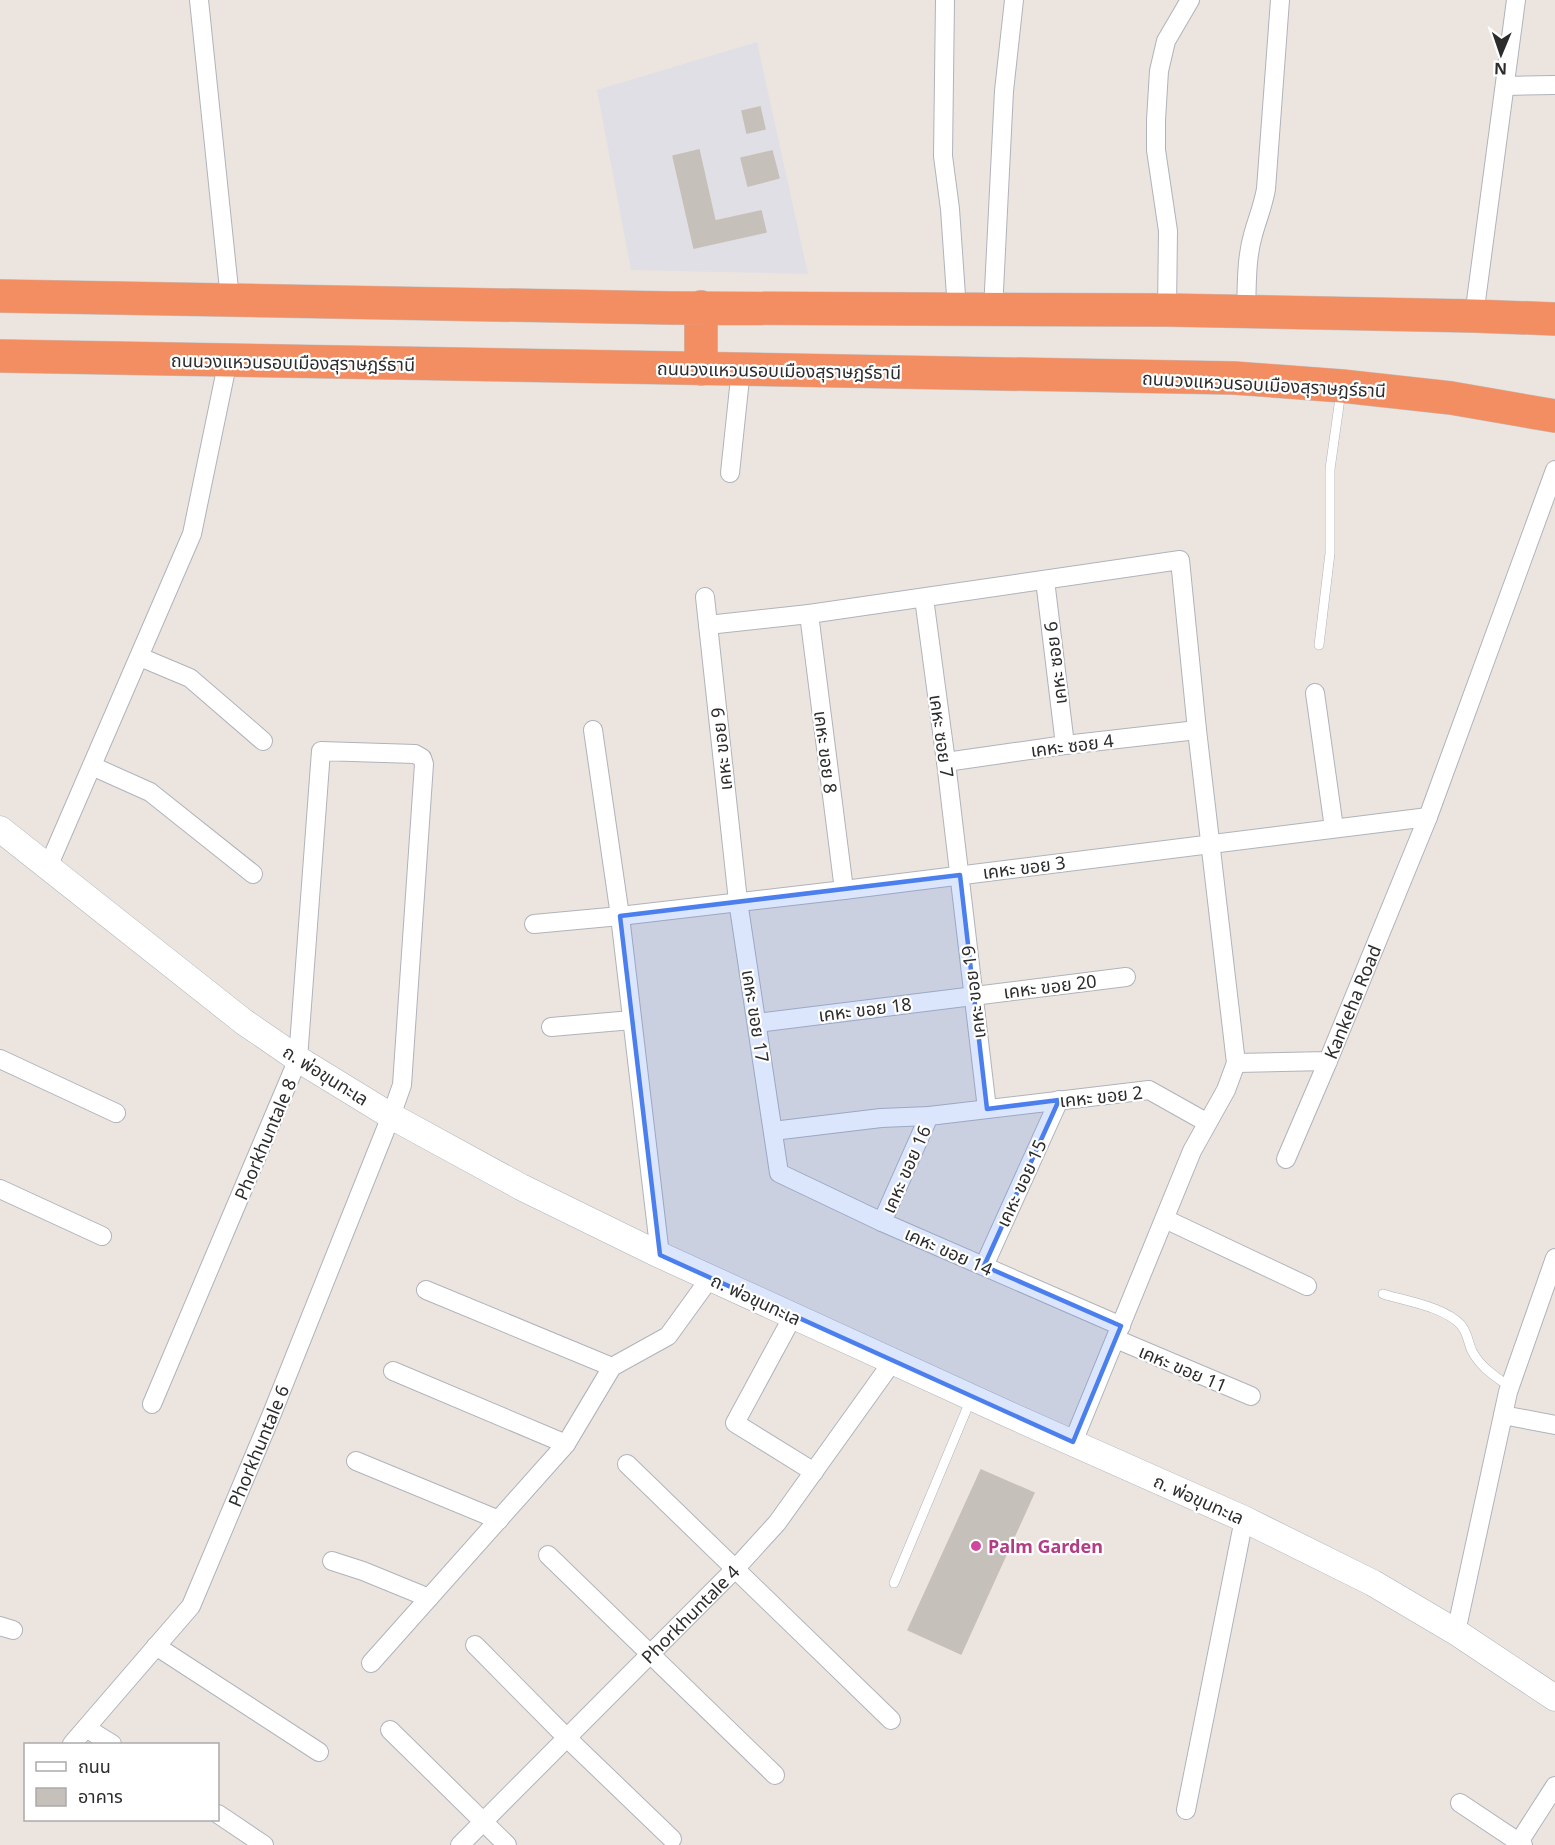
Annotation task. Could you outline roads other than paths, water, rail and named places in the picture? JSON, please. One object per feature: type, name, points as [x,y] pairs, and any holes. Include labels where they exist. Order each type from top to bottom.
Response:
[{"type":"highway","points":[[0,296],[701,308],[1246,311],[1555,319]]},
{"type":"highway","points":[[701,308],[701,369]]},
{"type":"highway","name":"ถนนวงแหวนรอบเมืองสุราษฎร์ธานี","points":[[0,356],[1234,378],[1342,386],[1451,398],[1555,416]]},
{"type":"street","points":[[198,0],[230,299]]},
{"type":"street","points":[[945,0],[943,156],[950,209],[957,310]]},
{"type":"street","points":[[993,310],[1004,91],[1014,0]]},
{"type":"street","points":[[1167,310],[1168,231],[1156,150],[1158,91],[1161,55],[1166,41],[1190,0]]},
{"type":"street","points":[[1246,311],[1249,257],[1266,189],[1280,0]]},
{"type":"street","points":[[1474,316],[1516,0]]},
{"type":"street","points":[[1505,86],[1555,85]]},
{"type":"street","points":[[48,867],[192,534],[228,360]]},
{"type":"street","points":[[730,473],[741,369]]},
{"type":"street","name":"Kankeha Road","points":[[1236,1063],[1328,1061],[1428,817],[1555,470]]},
{"type":"street","points":[[708,625],[809,614],[1180,560],[1197,730],[1236,1063],[1226,1090],[1206,1122],[1192,1151],[1073,1442]]},
{"type":"street","name":"เคหะ ซอย 6","points":[[1045,580],[1065,745]]},
{"type":"street","name":"เคหะ ขอย 9","points":[[705,597],[738,902]]},
{"type":"street","name":"เคหะ ซอย 7","points":[[924,598],[960,875]]},
{"type":"street","name":"เคหะ ขอย 8","points":[[809,614],[844,890]]},
{"type":"street","points":[[140,657],[190,678],[263,741]]},
{"type":"street","points":[[1316,693],[1334,828]]},
{"type":"street","points":[[593,730],[620,916],[660,1255]]},
{"type":"street","name":"เคหะ ซอย 4","points":[[946,762],[1065,745],[1197,730]]},
{"type":"street","name":"Phorkhuntale 8","points":[[152,1404],[298,1059],[321,751]]},
{"type":"street","name":"Phorkhuntale 6","points":[[73,1743],[191,1606],[271,1416],[402,1085],[424,764],[422,758],[415,754],[321,751]]},
{"type":"street","points":[[92,766],[150,792],[253,874]]},
{"type":"street","name":"เคหะ ขอย 3","points":[[534,924],[844,890],[1428,817]]},
{"type":"street","name":"ถ. พ่อขุนทะเล","points":[[1,831],[244,1022],[298,1059],[391,1116],[521,1187],[660,1255],[1244,1519],[1373,1583],[1455,1632],[1554,1697]]},
{"type":"street","name":"เคหะ ขอย 19","points":[[960,875],[987,1109]]},
{"type":"street","name":"เคหะ ขอย 17","points":[[738,902],[779,1173]]},
{"type":"street","name":"เคหะ ขอย 20","points":[[974,996],[1126,977]]},
{"type":"street","name":"เคหะ ขอย 18","points":[[757,1023],[974,996]]},
{"type":"street","points":[[551,1027],[632,1020]]},
{"type":"street","points":[[0,1059],[116,1113]]},
{"type":"street","points":[[1286,1159],[1328,1061]]},
{"type":"street","name":"เคหะ ขอย 2","points":[[987,1109],[1149,1090],[1206,1122]]},
{"type":"street","name":"เคหะ ขอย 15","points":[[984,1266],[1059,1100]]},
{"type":"street","points":[[773,1131],[881,1118],[929,1116],[987,1109]]},
{"type":"street","name":"เคหะ ขอย 16","points":[[882,1222],[929,1116]]},
{"type":"street","name":"เคหะ ขอย 14","points":[[779,1173],[882,1222],[984,1266],[1118,1333]]},
{"type":"street","points":[[0,1189],[102,1236]]},
{"type":"street","points":[[1165,1219],[1307,1286]]},
{"type":"street","points":[[1455,1632],[1510,1387],[1548,1298],[1555,1258]]},
{"type":"street","points":[[370,1663],[566,1444],[612,1367],[668,1336],[710,1278]]},
{"type":"street","points":[[426,1290],[612,1367]]},
{"type":"street","points":[[793,1316],[735,1423],[814,1472]]},
{"type":"street","name":"เคหะ ขอย 11","points":[[1118,1333],[1251,1396]]},
{"type":"street","name":"Phorkhuntale 4","points":[[460,1845],[736,1568],[777,1523],[893,1361]]},
{"type":"street","points":[[393,1371],[566,1444]]},
{"type":"street","points":[[1503,1415],[1555,1425]]},
{"type":"street","points":[[356,1461],[499,1520]]},
{"type":"street","points":[[627,1464],[891,1720]]},
{"type":"street","points":[[1186,1810],[1244,1519]]},
{"type":"street","points":[[548,1555],[775,1775]]},
{"type":"street","points":[[332,1561],[429,1598]]},
{"type":"street","points":[[475,1645],[672,1839]]},
{"type":"street","points":[[156,1646],[319,1752]]},
{"type":"street","points":[[86,1728],[110,1743]]},
{"type":"street","points":[[390,1730],[507,1845]]},
{"type":"street","points":[[1460,1803],[1521,1844],[1555,1786]]},
{"type":"street","points":[[219,1815],[264,1845]]},
{"type":"lane","points":[[1319,645],[1330,552],[1330,469],[1342,386]]},
{"type":"lane","points":[[1383,1294],[1441,1311],[1461,1325],[1481,1365],[1510,1387]]},
{"type":"lane","points":[[894,1582],[972,1397]]},
{"type":"place","name":"Palm Garden","points":[[976,1546]]}]
